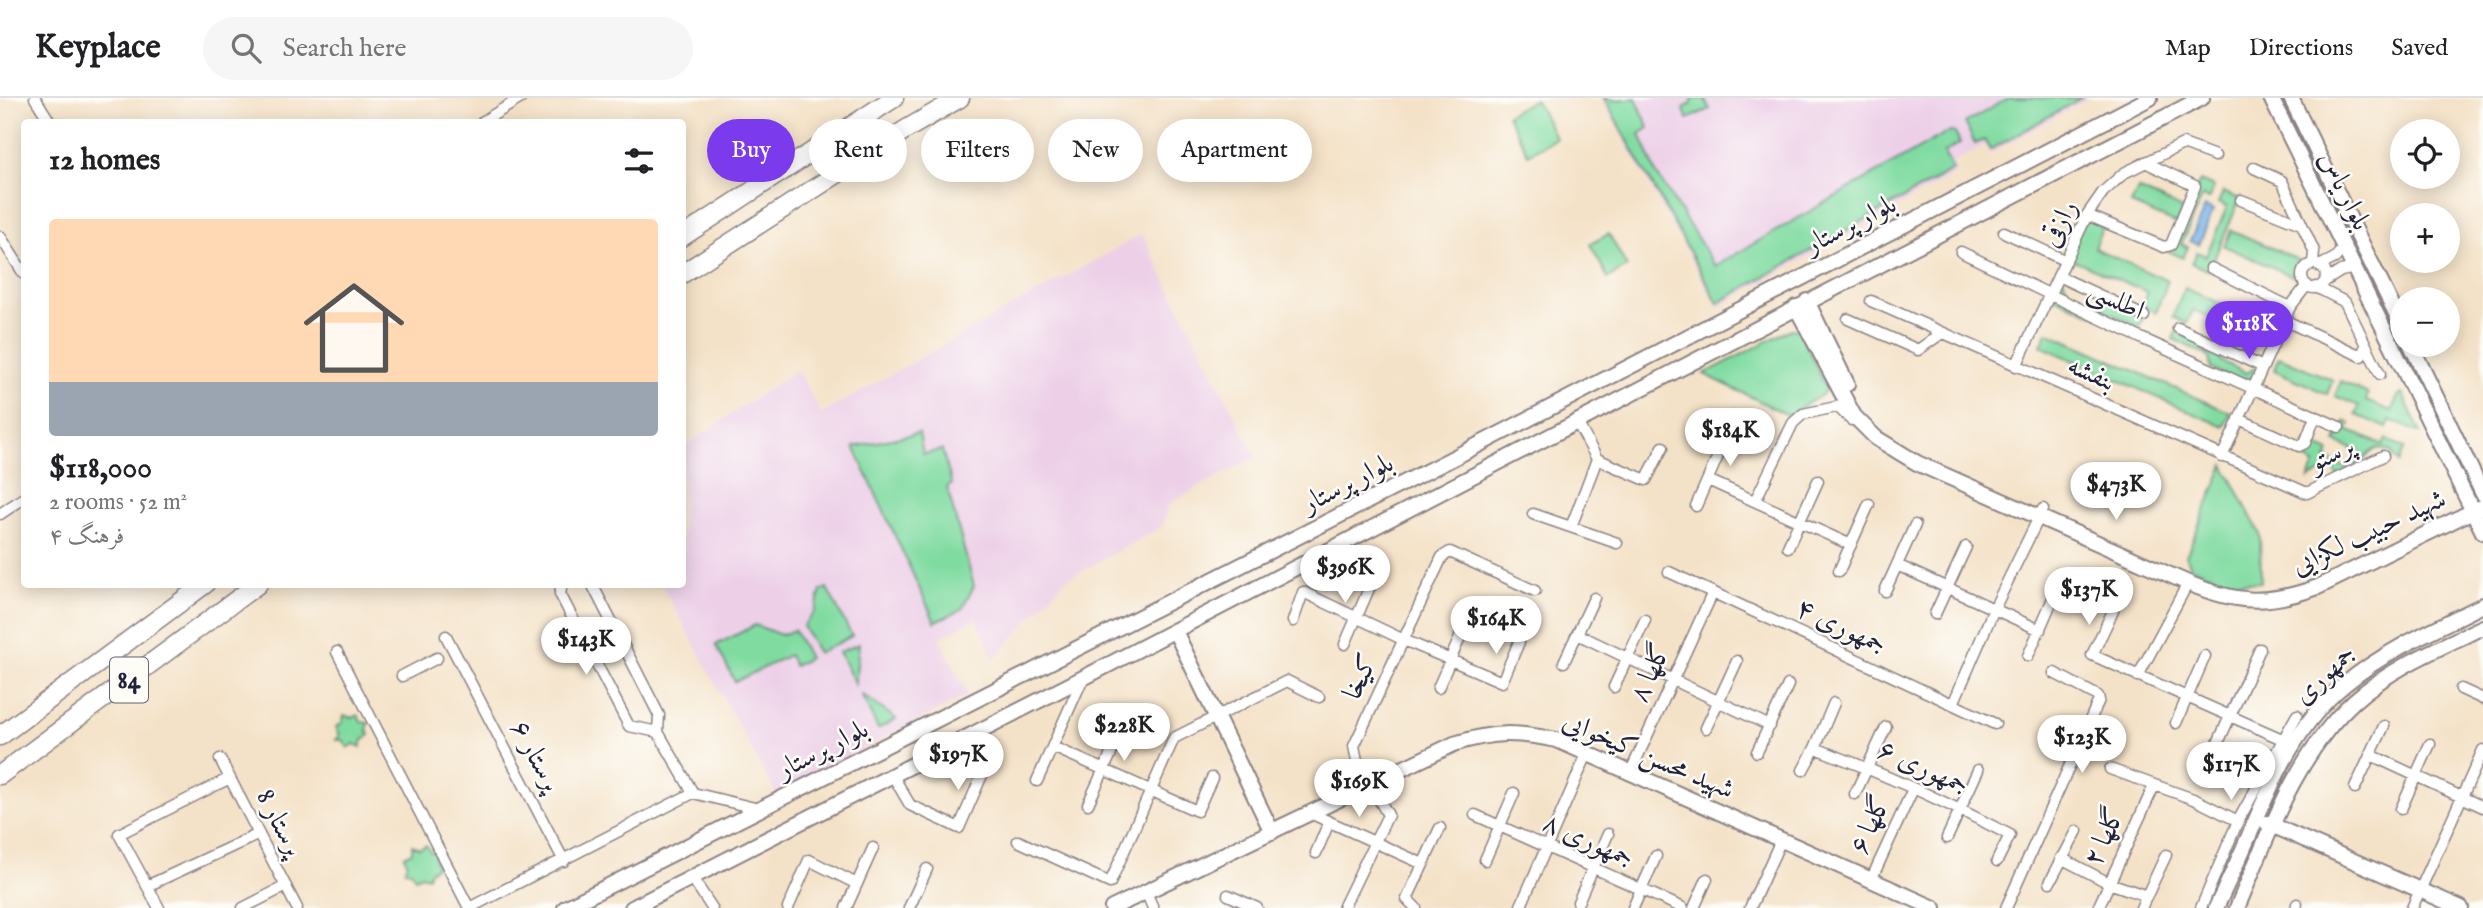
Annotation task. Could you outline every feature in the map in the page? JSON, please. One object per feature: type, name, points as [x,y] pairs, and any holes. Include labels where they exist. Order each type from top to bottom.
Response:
[{"type":"highway","points":[[686,234],[894,98]]},
{"type":"highway","points":[[686,271],[905,130],[960,98]]},
{"type":"highway","name":"84","points":[[0,736],[200,588]]},
{"type":"highway","name":"84","points":[[0,775],[253,588]]},
{"type":"main road","name":"بلوار پرستار","points":[[565,908],[1453,458],[2150,98]]},
{"type":"main road","name":"بلوار پرستار","points":[[632,908],[1175,631],[2202,98]]},
{"type":"main road","name":"بلوار یاس","points":[[2271,98],[2440,442],[2475,507],[2483,532]]},
{"type":"main road","name":"بلوار یاس","points":[[2291,98],[2390,301]]},
{"type":"main road","points":[[2020,165],[2032,186]]},
{"type":"main road","name":"شهید حبیب لکزایی","points":[[1802,304],[1854,416],[1896,451],[1917,463],[2175,572],[2233,590],[2265,590],[2295,585],[2475,507]]},
{"type":"main road","points":[[2417,357],[2483,495]]},
{"type":"main road","points":[[2440,442],[2455,435]]},
{"type":"main road","name":"شهید حبیب لکزایی","points":[[2175,572],[2189,583],[2231,599],[2276,599],[2298,594],[2318,587],[2475,507],[2483,495]]},
{"type":"main road","points":[[1207,583],[1220,607]]},
{"type":"main road","name":"جمهوری","points":[[2216,908],[2226,868],[2256,818],[2293,743],[2316,712],[2343,686],[2400,646],[2483,605]]},
{"type":"main road","name":"جمهوری","points":[[2236,908],[2273,825],[2311,751],[2331,725],[2355,700],[2410,663],[2483,627]]},
{"type":"main road","points":[[1175,631],[1272,832]]},
{"type":"main road","name":"شهید محسن کیخوایی","points":[[1112,908],[1454,744],[1484,734],[1525,734],[1557,740],[1934,908]]},
{"type":"main road","points":[[2256,818],[2461,908]]},
{"type":"street","points":[[35,98],[48,119]]},
{"type":"street","points":[[487,119],[521,98]]},
{"type":"street","name":"رازقی","points":[[2016,366],[2087,215],[2103,192],[2119,176],[2187,143],[2215,156]]},
{"type":"street","points":[[2087,215],[2164,247],[2171,245],[2195,186],[2145,162]]},
{"type":"street","points":[[2222,457],[2290,307],[2326,274],[2316,265],[2314,251],[2282,181],[2253,168]]},
{"type":"street","points":[[2241,200],[2301,224]]},
{"type":"street","points":[[2004,233],[2066,261]]},
{"type":"street","points":[[0,236],[21,269]]},
{"type":"street","points":[[2344,247],[2335,258],[2306,268],[2302,275],[2345,302],[2380,374]]},
{"type":"street","name":"اطلسی","points":[[1961,252],[2339,428]]},
{"type":"street","points":[[2211,268],[2290,307]]},
{"type":"street","points":[[2316,285],[2341,271],[2355,268]]},
{"type":"street","points":[[2059,276],[2144,316]]},
{"type":"street","name":"بنفشه","points":[[1871,301],[2222,457]]},
{"type":"street","points":[[1848,319],[1918,350],[1942,333]]},
{"type":"street","points":[[2284,320],[2361,356],[2366,346]]},
{"type":"street","points":[[2178,328],[2263,367]]},
{"type":"street","points":[[1755,502],[1793,423],[1804,414],[1846,403]]},
{"type":"street","points":[[1696,506],[1735,417]]},
{"type":"street","points":[[2239,419],[2299,446],[2305,443],[2315,417]]},
{"type":"street","points":[[1577,422],[1597,459],[1646,480],[1663,447]]},
{"type":"street","name":"پرستو","points":[[2222,457],[2307,492],[2383,456]]},
{"type":"street","points":[[1571,527],[1597,459]]},
{"type":"street","points":[[1708,480],[1851,545]]},
{"type":"street","points":[[1788,547],[1818,481]]},
{"type":"street","points":[[0,514],[21,500]]},
{"type":"street","points":[[1839,570],[1869,504]]},
{"type":"street","points":[[1533,514],[1616,543]]},
{"type":"street","points":[[1953,704],[1994,609],[2040,516]]},
{"type":"street","points":[[1885,591],[1915,525]]},
{"type":"street","points":[[1935,614],[1966,547]]},
{"type":"street","name":"کیخا","points":[[1376,843],[1388,815],[1357,761],[1354,746],[1445,554],[1450,552],[1535,591]]},
{"type":"street","points":[[1897,565],[2040,630]]},
{"type":"street","name":"جمهوری ۴","points":[[1669,572],[1995,724]]},
{"type":"street","points":[[1345,644],[1374,577]]},
{"type":"street","points":[[2138,676],[2189,583]]},
{"type":"street","points":[[561,588],[559,594],[629,726],[659,732]]},
{"type":"street","points":[[594,588],[659,715],[659,732],[693,793]]},
{"type":"street","points":[[2028,656],[2057,589]]},
{"type":"street","points":[[1293,621],[1303,592],[1450,661],[1502,682],[1518,642]]},
{"type":"street","name":"گلها ۸","points":[[1630,773],[1713,592]]},
{"type":"street","points":[[1564,662],[1594,598]]},
{"type":"street","points":[[2113,611],[2092,655],[2282,739]]},
{"type":"street","points":[[1438,688],[1468,619]]},
{"type":"street","points":[[1614,687],[1645,620]]},
{"type":"street","points":[[1577,634],[1770,726]]},
{"type":"street","name":"پرستار ۶","points":[[446,636],[564,860]]},
{"type":"street","points":[[2218,743],[2260,649]]},
{"type":"street","points":[[337,652],[469,908],[693,793],[759,810]]},
{"type":"street","points":[[2175,723],[2205,656]]},
{"type":"street","points":[[402,676],[437,657]]},
{"type":"street","points":[[1706,728],[1737,661]]},
{"type":"street","points":[[2006,908],[2099,698],[2054,673]]},
{"type":"street","points":[[1037,781],[1083,678]]},
{"type":"street","points":[[1018,841],[1110,883],[1174,738],[1287,681],[1319,697]]},
{"type":"street","points":[[1757,752],[1788,685]]},
{"type":"street","points":[[2461,689],[2483,699]]},
{"type":"street","points":[[1803,770],[1834,703]]},
{"type":"street","points":[[1088,804],[1131,710]]},
{"type":"street","points":[[2201,908],[2226,868],[2238,821],[2297,715]]},
{"type":"street","points":[[2355,788],[2384,726]]},
{"type":"street","points":[[1855,794],[1886,727]]},
{"type":"street","points":[[2401,809],[2430,744]]},
{"type":"street","points":[[1053,747],[1197,811],[1212,778]]},
{"type":"street","name":"جمهوری ۶","points":[[1815,748],[1866,767],[2010,835],[1997,861]]},
{"type":"street","points":[[2412,908],[2483,750]]},
{"type":"street","points":[[1520,908],[1587,754]]},
{"type":"street","points":[[2371,755],[2483,807]]},
{"type":"street","name":"پرستار 8","points":[[220,759],[297,908]]},
{"type":"street","points":[[893,776],[910,805],[959,828],[985,768]]},
{"type":"street","points":[[2110,769],[2196,800],[2238,821]]},
{"type":"street","points":[[1947,838],[1978,770]]},
{"type":"street","points":[[159,908],[119,834],[230,778]]},
{"type":"street","name":"گلها ۲","points":[[2098,908],[2154,786]]},
{"type":"street","name":"گلها ۶","points":[[1871,880],[1913,789]]},
{"type":"street","points":[[1485,860],[1514,793]]},
{"type":"street","points":[[1310,813],[1423,864]]},
{"type":"street","name":"جمهوری ۸","points":[[1475,815],[1683,908]]},
{"type":"street","points":[[1315,853],[1329,822]]},
{"type":"street","points":[[1416,908],[1407,899],[1440,828]]},
{"type":"street","points":[[2050,882],[2077,831]]},
{"type":"street","points":[[147,886],[259,834]]},
{"type":"street","points":[[1578,902],[1608,834]]},
{"type":"street","points":[[1750,908],[1781,840]]},
{"type":"street","points":[[1343,908],[1376,843]]},
{"type":"street","points":[[846,908],[873,848]]},
{"type":"street","points":[[2141,908],[2166,855]]},
{"type":"street","points":[[1633,908],[1656,856]]},
{"type":"street","points":[[2061,858],[2109,883],[2147,896]]},
{"type":"street","points":[[788,908],[809,860],[857,884]]},
{"type":"street","points":[[909,908],[927,869]]},
{"type":"street","points":[[693,878],[712,908]]},
{"type":"street","points":[[1694,908],[1707,878]]},
{"type":"street","points":[[243,908],[286,886]]},
{"type":"street","points":[[1146,892],[1153,908]]},
{"type":"street","points":[[1228,895],[1257,908]]},
{"type":"shaded area","points":[[1601,98],[2089,98],[1990,154],[1984,145],[1952,163],[1957,173],[1718,307]]},
{"type":"shaded area","points":[[1142,234],[1256,457],[1169,503],[1162,527],[1065,580],[994,659],[976,618],[939,638],[968,695],[776,794],[664,588],[686,588],[686,445],[797,370],[821,414]]},
{"type":"green space","points":[[1604,98],[1636,98],[1649,128],[1640,134],[1656,173],[1715,266],[1944,134],[1955,133],[1960,143],[1944,153],[1953,170],[1718,303]]},
{"type":"green space","points":[[1692,98],[1704,98],[1710,109],[1688,119],[1683,108],[1692,104]]},
{"type":"green space","points":[[2009,98],[2081,98],[1990,150],[1984,140],[1975,144],[1965,123]]},
{"type":"green space","points":[[1535,99],[1556,138],[1528,154],[1507,115]]},
{"type":"green space","points":[[2200,181],[2214,187],[2209,199],[2202,197],[2181,244],[2188,247],[2183,258],[2168,251]]},
{"type":"green space","points":[[2138,189],[2183,209],[2177,224],[2131,204]]},
{"type":"green space","points":[[2223,192],[2240,199],[2209,271],[2191,263],[2197,252],[2206,256],[2227,207],[2218,203]]},
{"type":"green space","points":[[2087,215],[2104,222],[2094,248],[2168,281],[2156,312],[2142,305],[2147,292],[2067,257]]},
{"type":"green space","points":[[2231,230],[2299,260],[2292,276],[2224,246]]},
{"type":"green space","points":[[1609,234],[1627,267],[1608,278],[1590,244]]},
{"type":"green space","points":[[2063,278],[2069,293],[2094,305],[2108,299],[2144,316],[2139,327],[2106,311],[2094,315],[2050,295]]},
{"type":"green space","points":[[2184,288],[2262,321],[2273,298],[2290,307],[2273,344],[2193,310],[2187,324],[2173,317]]},
{"type":"green space","points":[[2178,328],[2219,347],[2221,361],[2246,373],[2259,365],[2253,389],[2211,369],[2209,356],[2173,339]]},
{"type":"green space","points":[[1791,329],[1799,330],[1826,388],[1822,395],[1788,415],[1704,374]]},
{"type":"green space","points":[[2047,332],[2231,413],[2224,427],[2041,346]]},
{"type":"green space","points":[[2279,357],[2333,380],[2327,394],[2274,370]]},
{"type":"green space","points":[[2341,381],[2368,394],[2366,401],[2391,411],[2402,393],[2421,433],[2390,420],[2387,428],[2356,415],[2359,406],[2335,396]]},
{"type":"green space","points":[[2345,421],[2350,424],[2347,430],[2383,445],[2386,439],[2405,448],[2399,463],[2391,452],[2378,448],[2354,468],[2361,453],[2336,442]]},
{"type":"green space","points":[[919,433],[923,454],[942,450],[952,484],[947,487],[974,586],[962,609],[935,622],[854,447]]},
{"type":"green space","points":[[2307,442],[2330,452],[2327,459],[2351,470],[2338,476],[2333,467],[2309,479],[2315,464],[2300,457]]},
{"type":"green space","points":[[2224,465],[2260,534],[2261,582],[2234,581],[2208,574],[2191,567],[2186,556]]},
{"type":"green space","points":[[827,588],[852,636],[818,653],[803,626],[815,611],[821,591]]},
{"type":"green space","points":[[755,625],[781,635],[794,630],[809,658],[794,666],[789,655],[735,682],[716,645]]},
{"type":"green space","points":[[859,644],[855,684],[839,652]]},
{"type":"green space","points":[[861,694],[896,719],[878,729]]},
{"type":"green space","points":[[344,715],[352,718],[358,715],[361,722],[369,723],[367,729],[370,735],[363,740],[361,747],[354,744],[348,748],[343,740],[336,740],[340,735],[336,727],[343,722]]},
{"type":"green space","points":[[412,845],[420,848],[426,845],[430,851],[436,853],[434,859],[437,866],[430,871],[428,877],[421,875],[415,878],[411,871],[405,870],[407,862],[404,856],[412,852]]},
{"type":"water","points":[[2205,207],[2213,211],[2199,245],[2190,241]]}]
